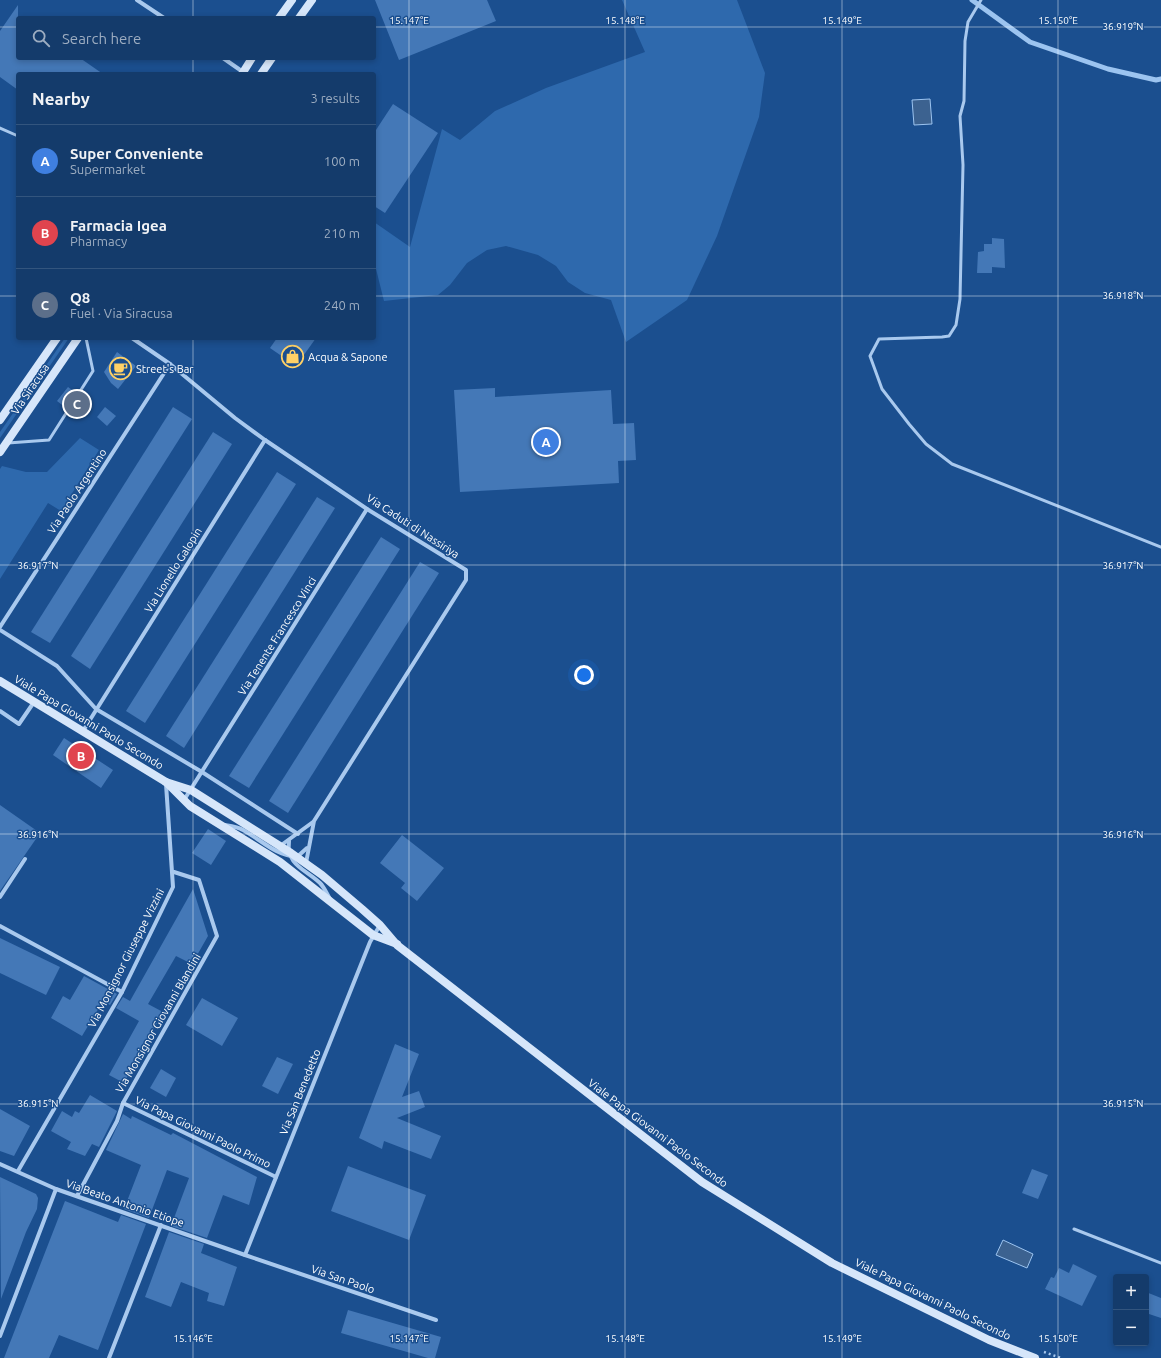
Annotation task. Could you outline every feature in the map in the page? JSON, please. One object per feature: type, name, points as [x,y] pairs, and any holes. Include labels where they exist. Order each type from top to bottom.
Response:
[{"type":"street","points":[[137,0],[161,16]]},
{"type":"street","points":[[280,16],[292,0]]},
{"type":"street","points":[[300,16],[312,0]]},
{"type":"street","points":[[226,60],[241,72]]},
{"type":"street","points":[[243,72],[251,60]]},
{"type":"street","points":[[262,72],[271,60]]},
{"type":"street","name":"Via Siracusa","points":[[0,420],[56,340]]},
{"type":"street","name":"Via Siracusa","points":[[0,452],[77,340]]},
{"type":"street","name":"Via Caduti di Nassiriya","points":[[135,340],[170,364],[235,418],[265,440],[367,509],[466,570],[466,580],[314,822]]},
{"type":"street","name":"Via Paolo Argentino","points":[[0,628],[170,364]]},
{"type":"street","name":"Via Lionello Galopin","points":[[83,731],[265,440]]},
{"type":"street","name":"Via Tenente Francesco Vinci","points":[[184,800],[367,509]]},
{"type":"street","points":[[0,628],[57,666],[96,709],[202,772],[298,834]]},
{"type":"street","name":"Viale Papa Giovanni Paolo Secondo","points":[[0,681],[166,782]]},
{"type":"street","points":[[0,711],[19,724],[35,701]]},
{"type":"street","points":[[166,782],[191,790],[306,864],[380,925],[397,944]]},
{"type":"street","points":[[166,782],[190,806],[280,862],[373,935],[397,944]]},
{"type":"street","name":"Via Monsignor Giuseppe Vizzini","points":[[18,1171],[122,992],[173,887],[174,872],[166,782]]},
{"type":"street","points":[[217,822],[242,830],[277,853],[291,855],[307,848]]},
{"type":"street","points":[[280,846],[314,822]]},
{"type":"street","points":[[306,864],[307,848],[314,822]]},
{"type":"street","points":[[289,841],[291,855],[297,866],[322,884],[333,905]]},
{"type":"street","points":[[0,897],[25,859]]},
{"type":"street","name":"Via Monsignor Giovanni Blandini","points":[[77,1196],[117,1122],[123,1103],[217,936],[199,880],[174,872]]},
{"type":"street","name":"Via San Benedetto","points":[[245,1255],[373,935],[380,925]]},
{"type":"street","points":[[0,926],[122,992]]},
{"type":"street","name":"Viale Papa Giovanni Paolo Secondo","points":[[397,944],[702,1182],[832,1263],[989,1340],[1035,1358]]},
{"type":"street","name":"Via Papa Giovanni Paolo Primo","points":[[123,1103],[276,1177]]},
{"type":"street","name":"Via Beato Antonio Etiope","points":[[0,1164],[77,1196],[245,1255]]},
{"type":"street","points":[[0,1336],[56,1188]]},
{"type":"street","points":[[109,1358],[161,1225]]},
{"type":"street","name":"Via San Paolo","points":[[245,1255],[436,1320]]},
{"type":"lane","points":[[981,0],[968,22],[965,41],[964,101],[960,116],[963,165],[960,299],[956,325],[949,336],[879,339],[870,356],[882,389],[926,444],[952,464],[1161,547]]},
{"type":"lane","points":[[0,128],[16,135]]},
{"type":"lane","points":[[6,443],[49,440],[93,372],[86,340]]},
{"type":"lane","points":[[1074,1229],[1161,1263]]},
{"type":"path","points":[[1039,1350],[1061,1358]]},
{"type":"shaded area","points":[[622,0],[737,0],[765,73],[759,117],[717,236],[687,300],[626,342],[611,300],[585,293],[568,282],[556,266],[538,255],[506,246],[487,250],[467,263],[450,285],[438,295],[384,301],[376,269],[376,223],[410,247],[442,129],[460,140],[495,111],[546,88],[645,52]]},
{"type":"shaded area","points":[[930,99],[932,124],[914,125],[912,100]]},
{"type":"shaded area","points":[[64,340],[68,340],[0,438],[0,432]]},
{"type":"shaded area","points":[[80,438],[99,450],[61,511],[48,503],[0,579],[0,469],[2,466],[26,472],[47,472]]},
{"type":"shaded area","points":[[1003,1240],[1033,1254],[1027,1268],[996,1255]]},
{"type":"building","points":[[375,0],[487,0],[496,21],[399,60]]},
{"type":"building","points":[[18,5],[18,16],[16,16],[16,60],[83,60],[100,72],[16,72],[16,89],[0,77],[0,31]]},
{"type":"building","points":[[393,104],[438,133],[385,213],[376,207],[376,130]]},
{"type":"building","points":[[992,238],[1004,239],[1005,268],[992,267],[992,273],[977,273],[978,252],[984,251],[984,244],[992,244]]},
{"type":"building","name":"Acqua & Sapone","points":[[276,340],[315,340],[296,366],[270,348]]},
{"type":"building","name":"Street's Bar","points":[[117,352],[136,366],[118,389],[111,383],[104,372]]},
{"type":"building","points":[[68,387],[76,393],[66,408],[57,401]]},
{"type":"building","points":[[495,388],[495,397],[611,390],[613,424],[634,423],[636,460],[618,461],[619,483],[460,492],[454,390]]},
{"type":"building","points":[[105,407],[116,416],[107,426],[97,417]]},
{"type":"building","points":[[173,407],[192,419],[50,643],[31,632]]},
{"type":"building","points":[[213,432],[232,444],[90,669],[71,656]]},
{"type":"building","points":[[277,472],[296,484],[145,723],[126,711]]},
{"type":"building","points":[[317,497],[335,508],[184,748],[166,736]]},
{"type":"building","points":[[381,537],[400,549],[249,788],[229,776]]},
{"type":"building","points":[[420,562],[439,573],[288,813],[269,801]]},
{"type":"building","points":[[64,738],[113,770],[101,788],[53,755]]},
{"type":"building","points":[[0,805],[40,833],[0,891]]},
{"type":"building","points":[[208,829],[226,841],[211,865],[192,853]]},
{"type":"building","points":[[402,835],[444,868],[417,901],[401,888],[405,883],[380,863]]},
{"type":"building","points":[[193,889],[208,936],[192,964],[176,956],[148,1004],[163,1012],[124,1083],[109,1075],[139,1021],[116,1008],[123,997],[130,1001]]},
{"type":"building","points":[[0,938],[60,967],[46,995],[0,973]]},
{"type":"building","points":[[84,976],[117,994],[110,1005],[103,1001],[82,1036],[51,1018],[63,996],[70,1000]]},
{"type":"building","points":[[202,998],[238,1018],[222,1046],[186,1025]]},
{"type":"building","points":[[395,1044],[419,1054],[402,1097],[419,1091],[425,1107],[397,1118],[441,1136],[431,1159],[384,1141],[382,1149],[359,1138]]},
{"type":"building","points":[[277,1057],[293,1064],[278,1094],[262,1086]]},
{"type":"building","points":[[161,1069],[176,1078],[166,1097],[150,1088]]},
{"type":"building","points":[[90,1095],[117,1111],[99,1147],[92,1144],[85,1156],[67,1149],[71,1142],[51,1131],[62,1111],[72,1117],[75,1111],[79,1113]]},
{"type":"building","points":[[0,1109],[30,1126],[14,1156],[0,1151]]},
{"type":"building","points":[[123,1114],[131,1119],[132,1116],[171,1135],[173,1133],[257,1177],[249,1205],[223,1195],[207,1238],[171,1226],[189,1178],[167,1170],[149,1218],[124,1209],[141,1165],[106,1150]]},
{"type":"building","points":[[348,1166],[426,1195],[409,1240],[331,1211]]},
{"type":"building","points":[[1032,1169],[1048,1175],[1038,1199],[1022,1193]]},
{"type":"building","points":[[0,1177],[36,1194],[38,1198],[37,1209],[26,1232],[1,1299]]},
{"type":"building","points":[[65,1201],[118,1222],[121,1215],[146,1224],[98,1350],[59,1335],[49,1358],[4,1358]]},
{"type":"building","points":[[169,1232],[204,1244],[201,1253],[237,1267],[224,1306],[207,1301],[209,1293],[181,1282],[171,1307],[145,1297]]},
{"type":"building","points":[[1073,1264],[1097,1276],[1082,1306],[1045,1289],[1051,1277],[1054,1278],[1059,1268],[1069,1273]]},
{"type":"building","points":[[1149,1293],[1161,1298],[1161,1318],[1149,1314]]},
{"type":"building","points":[[348,1310],[441,1337],[435,1358],[428,1358],[341,1333]]},
{"type":"waterway","points":[[972,0],[1030,42],[1108,69],[1156,80],[1161,79]]},
{"type":"place","name":"Acqua & Sapone","points":[[293,357]]},
{"type":"place","name":"Street's Bar","points":[[120,369]]},
{"type":"place","name":"Q8","points":[[77,404]]},
{"type":"place","name":"Super Conveniente","points":[[546,442]]},
{"type":"place","name":"Farmacia Igea","points":[[81,756]]}]
